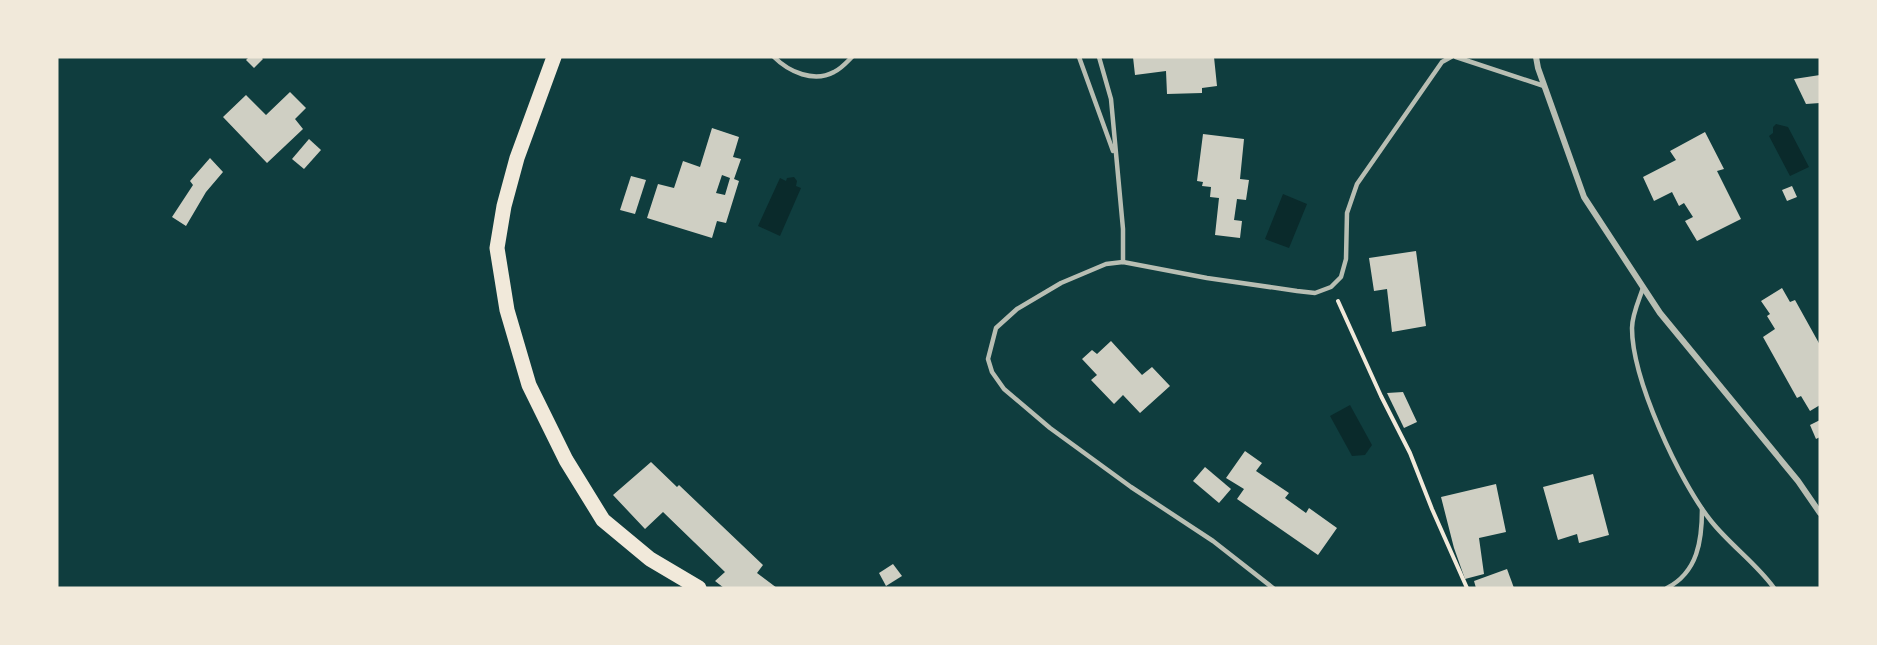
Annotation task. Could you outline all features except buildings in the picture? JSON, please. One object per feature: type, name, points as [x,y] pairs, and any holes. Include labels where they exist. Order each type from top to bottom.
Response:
[{"type":"main road","points":[[554,57],[517,158],[504,206],[497,248],[507,310],[529,385],[566,460],[603,520],[650,559],[699,588]]},
{"type":"street","points":[[1536,57],[1584,196],[1660,314],[1798,481],[1820,513]]},
{"type":"lane","points":[[774,57],[795,72],[816,77],[834,72],[852,57]]},
{"type":"lane","points":[[1079,57],[1116,159]]},
{"type":"lane","points":[[1099,57],[1111,99],[1123,229],[1123,262]]},
{"type":"lane","points":[[1273,588],[1213,541],[1131,487],[1050,428],[1004,389],[992,372],[988,359],[996,328],[1017,309],[1061,283],[1106,264],[1123,262],[1207,278],[1315,293],[1331,287],[1341,277],[1346,259],[1347,213],[1357,184],[1442,63],[1450,57]]},
{"type":"lane","points":[[1456,57],[1545,86]]},
{"type":"lane","points":[[1643,288],[1632,324],[1633,346],[1636,367],[1663,437],[1691,494],[1702,509],[1774,588]]},
{"type":"lane","points":[[1667,588],[1686,574],[1694,563],[1702,531],[1702,509]]},
{"type":"path","points":[[1331,287],[1410,453],[1467,588]]},
{"type":"water","points":[[1776,124],[1788,127],[1809,167],[1790,176],[1769,136],[1773,133],[1773,127]]},
{"type":"water","points":[[794,177],[797,181],[796,186],[801,188],[780,236],[758,226],[780,178],[786,181],[787,178]]},
{"type":"water","points":[[1283,194],[1307,204],[1289,248],[1265,239]]},
{"type":"water","points":[[1350,405],[1372,445],[1365,455],[1352,456],[1330,416]]}]
